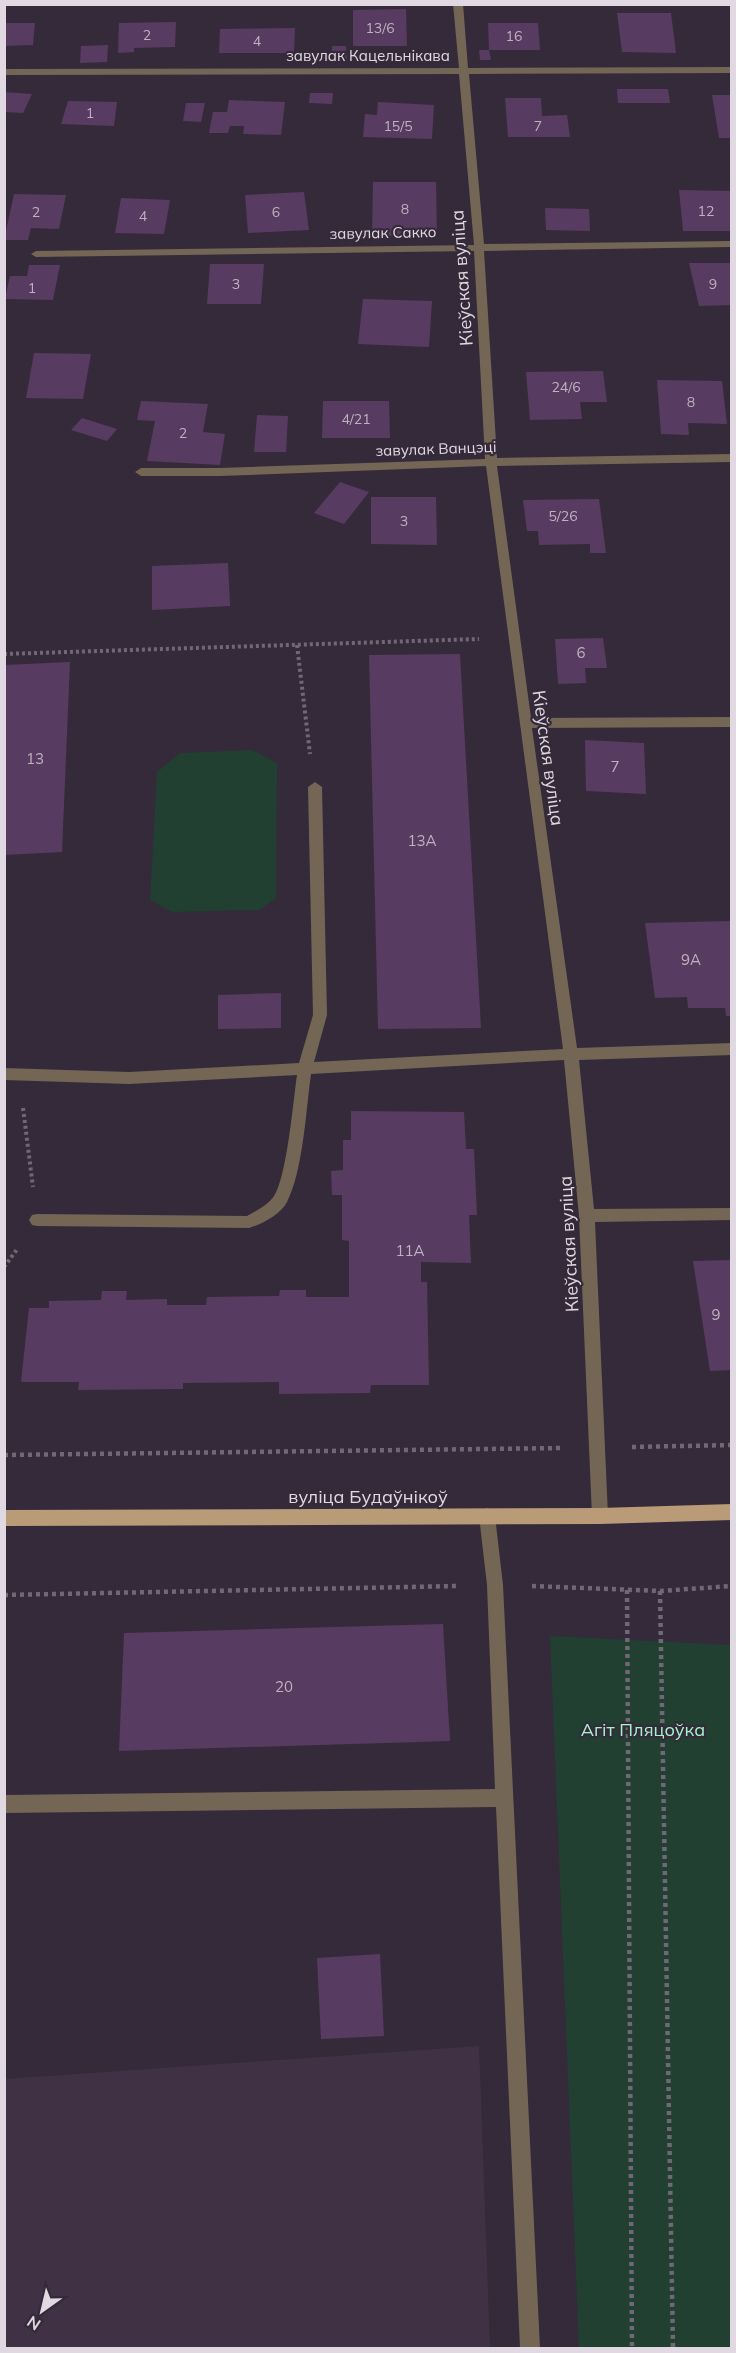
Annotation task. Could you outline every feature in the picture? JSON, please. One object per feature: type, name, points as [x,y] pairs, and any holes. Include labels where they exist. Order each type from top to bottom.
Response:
[{"type":"main road","name":"вуліца Будаўнікоў","points":[[4,1518],[600,1516],[732,1512]]},
{"type":"street","name":"Кіеўская вуліца","points":[[458,4],[479,247],[491,462],[571,1054],[587,1216],[600,1516]]},
{"type":"street","name":"завулак Кацельнікава","points":[[4,72],[732,69]]},
{"type":"street","name":"завулак Сакко","points":[[36,254],[732,244]]},
{"type":"street","name":"завулак Ванцэці","points":[[141,472],[220,472],[491,462],[732,458]]},
{"type":"street","points":[[525,723],[732,722]]},
{"type":"street","points":[[38,1220],[249,1222],[280,1200],[289,1174],[305,1068],[320,1014],[315,787]]},
{"type":"street","points":[[11,1074],[129,1078],[571,1054],[732,1049]]},
{"type":"street","points":[[587,1216],[732,1214]]},
{"type":"street","points":[[488,1516],[495,1585],[530,2349]]},
{"type":"street","points":[[4,1804],[505,1798]]},
{"type":"path","points":[[4,654],[513,638]]},
{"type":"path","points":[[297,645],[315,787]]},
{"type":"path","points":[[4,1267],[38,1220],[11,1074]]},
{"type":"path","points":[[4,1455],[732,1445]]},
{"type":"path","points":[[4,1595],[495,1585],[660,1591],[732,1586]]},
{"type":"path","points":[[627,1590],[632,2349]]},
{"type":"path","points":[[660,1591],[672,2349]]},
{"type":"shaded area","points":[[479,2046],[490,2348],[5,2348],[5,2079]]},
{"type":"green space","points":[[252,750],[277,763],[276,898],[259,910],[172,912],[150,900],[157,772],[180,753]]},
{"type":"green space","name":"Агіт Пляцоўка","points":[[550,1636],[731,1645],[731,2348],[579,2348]]},
{"type":"building","points":[[406,9],[407,46],[353,46],[353,10]]},
{"type":"building","points":[[617,13],[671,13],[676,53],[622,52]]},
{"type":"building","points":[[176,22],[175,47],[134,48],[134,52],[118,53],[119,23]]},
{"type":"building","points":[[4,23],[35,23],[33,45],[4,46]]},
{"type":"building","points":[[488,23],[538,23],[540,50],[489,50]]},
{"type":"building","points":[[295,28],[294,53],[219,53],[220,29]]},
{"type":"building","points":[[108,45],[107,62],[80,63],[81,46]]},
{"type":"building","points":[[332,46],[346,46],[347,59],[332,60]]},
{"type":"building","points":[[479,50],[489,50],[491,60],[480,60]]},
{"type":"building","points":[[617,89],[668,89],[670,103],[618,103]]},
{"type":"building","points":[[4,92],[32,94],[23,113],[4,112]]},
{"type":"building","points":[[310,93],[333,93],[332,104],[309,103]]},
{"type":"building","points":[[712,95],[732,95],[732,138],[719,138]]},
{"type":"building","points":[[505,98],[541,98],[542,116],[567,115],[570,137],[508,137]]},
{"type":"building","points":[[229,100],[285,102],[281,135],[243,134],[244,126],[230,126],[228,133],[209,133],[213,112],[227,112]]},
{"type":"building","points":[[68,101],[117,102],[114,126],[61,124]]},
{"type":"building","points":[[378,102],[434,105],[432,139],[363,137],[365,114],[377,115]]},
{"type":"building","points":[[186,103],[205,103],[201,122],[183,121]]},
{"type":"building","points":[[373,182],[436,182],[437,236],[372,236]]},
{"type":"building","points":[[679,190],[732,191],[732,231],[683,231]]},
{"type":"building","points":[[304,192],[309,230],[248,233],[245,195]]},
{"type":"building","points":[[14,194],[66,195],[59,229],[31,228],[28,240],[4,240]]},
{"type":"building","points":[[121,198],[170,200],[164,234],[115,233]]},
{"type":"building","points":[[545,208],[589,209],[590,231],[546,230]]},
{"type":"building","points":[[689,263],[732,263],[732,305],[699,306]]},
{"type":"building","points":[[210,264],[264,264],[261,304],[207,304]]},
{"type":"building","points":[[29,265],[60,265],[53,300],[5,299],[10,276],[27,276]]},
{"type":"building","points":[[363,299],[432,301],[429,347],[358,344]]},
{"type":"building","points":[[34,353],[91,354],[83,399],[26,398]]},
{"type":"building","points":[[603,371],[607,402],[580,402],[582,419],[530,420],[526,372]]},
{"type":"building","points":[[657,380],[722,381],[727,424],[688,423],[689,435],[661,434]]},
{"type":"building","points":[[141,401],[208,404],[203,432],[225,434],[220,465],[147,461],[155,421],[137,420]]},
{"type":"building","points":[[323,401],[389,401],[390,438],[322,438]]},
{"type":"building","points":[[257,415],[288,416],[286,452],[254,452]]},
{"type":"building","points":[[82,418],[117,429],[107,441],[71,430]]},
{"type":"building","points":[[340,482],[369,492],[344,524],[314,513]]},
{"type":"building","points":[[371,497],[436,497],[437,545],[371,544]]},
{"type":"building","points":[[599,499],[606,553],[590,553],[590,544],[539,545],[538,531],[527,531],[523,500]]},
{"type":"building","points":[[228,563],[230,606],[152,610],[152,566]]},
{"type":"building","points":[[603,638],[607,668],[585,668],[586,683],[558,684],[555,639]]},
{"type":"building","points":[[460,654],[481,1028],[378,1029],[369,655]]},
{"type":"building","points":[[70,662],[62,852],[4,855],[4,665]]},
{"type":"building","points":[[585,740],[644,743],[646,794],[586,791]]},
{"type":"building","points":[[732,921],[732,1016],[726,1016],[725,1008],[688,1008],[687,997],[655,998],[645,923]]},
{"type":"building","points":[[281,993],[281,1028],[218,1029],[218,995]]},
{"type":"building","points":[[351,1111],[464,1112],[466,1149],[474,1149],[477,1215],[469,1215],[471,1263],[421,1262],[421,1282],[427,1282],[429,1385],[371,1385],[370,1393],[279,1394],[279,1382],[183,1383],[183,1389],[78,1390],[79,1382],[21,1382],[29,1308],[49,1308],[49,1301],[101,1300],[102,1291],[127,1291],[126,1300],[167,1299],[167,1305],[206,1305],[207,1297],[279,1296],[280,1290],[306,1290],[306,1297],[349,1297],[349,1241],[342,1240],[342,1195],[332,1195],[331,1171],[343,1170],[343,1140],[351,1140]]},
{"type":"building","points":[[732,1260],[732,1370],[710,1371],[693,1261]]},
{"type":"building","points":[[443,1624],[450,1741],[119,1751],[124,1633]]},
{"type":"building","points":[[380,1954],[384,2036],[321,2039],[317,1958]]}]
